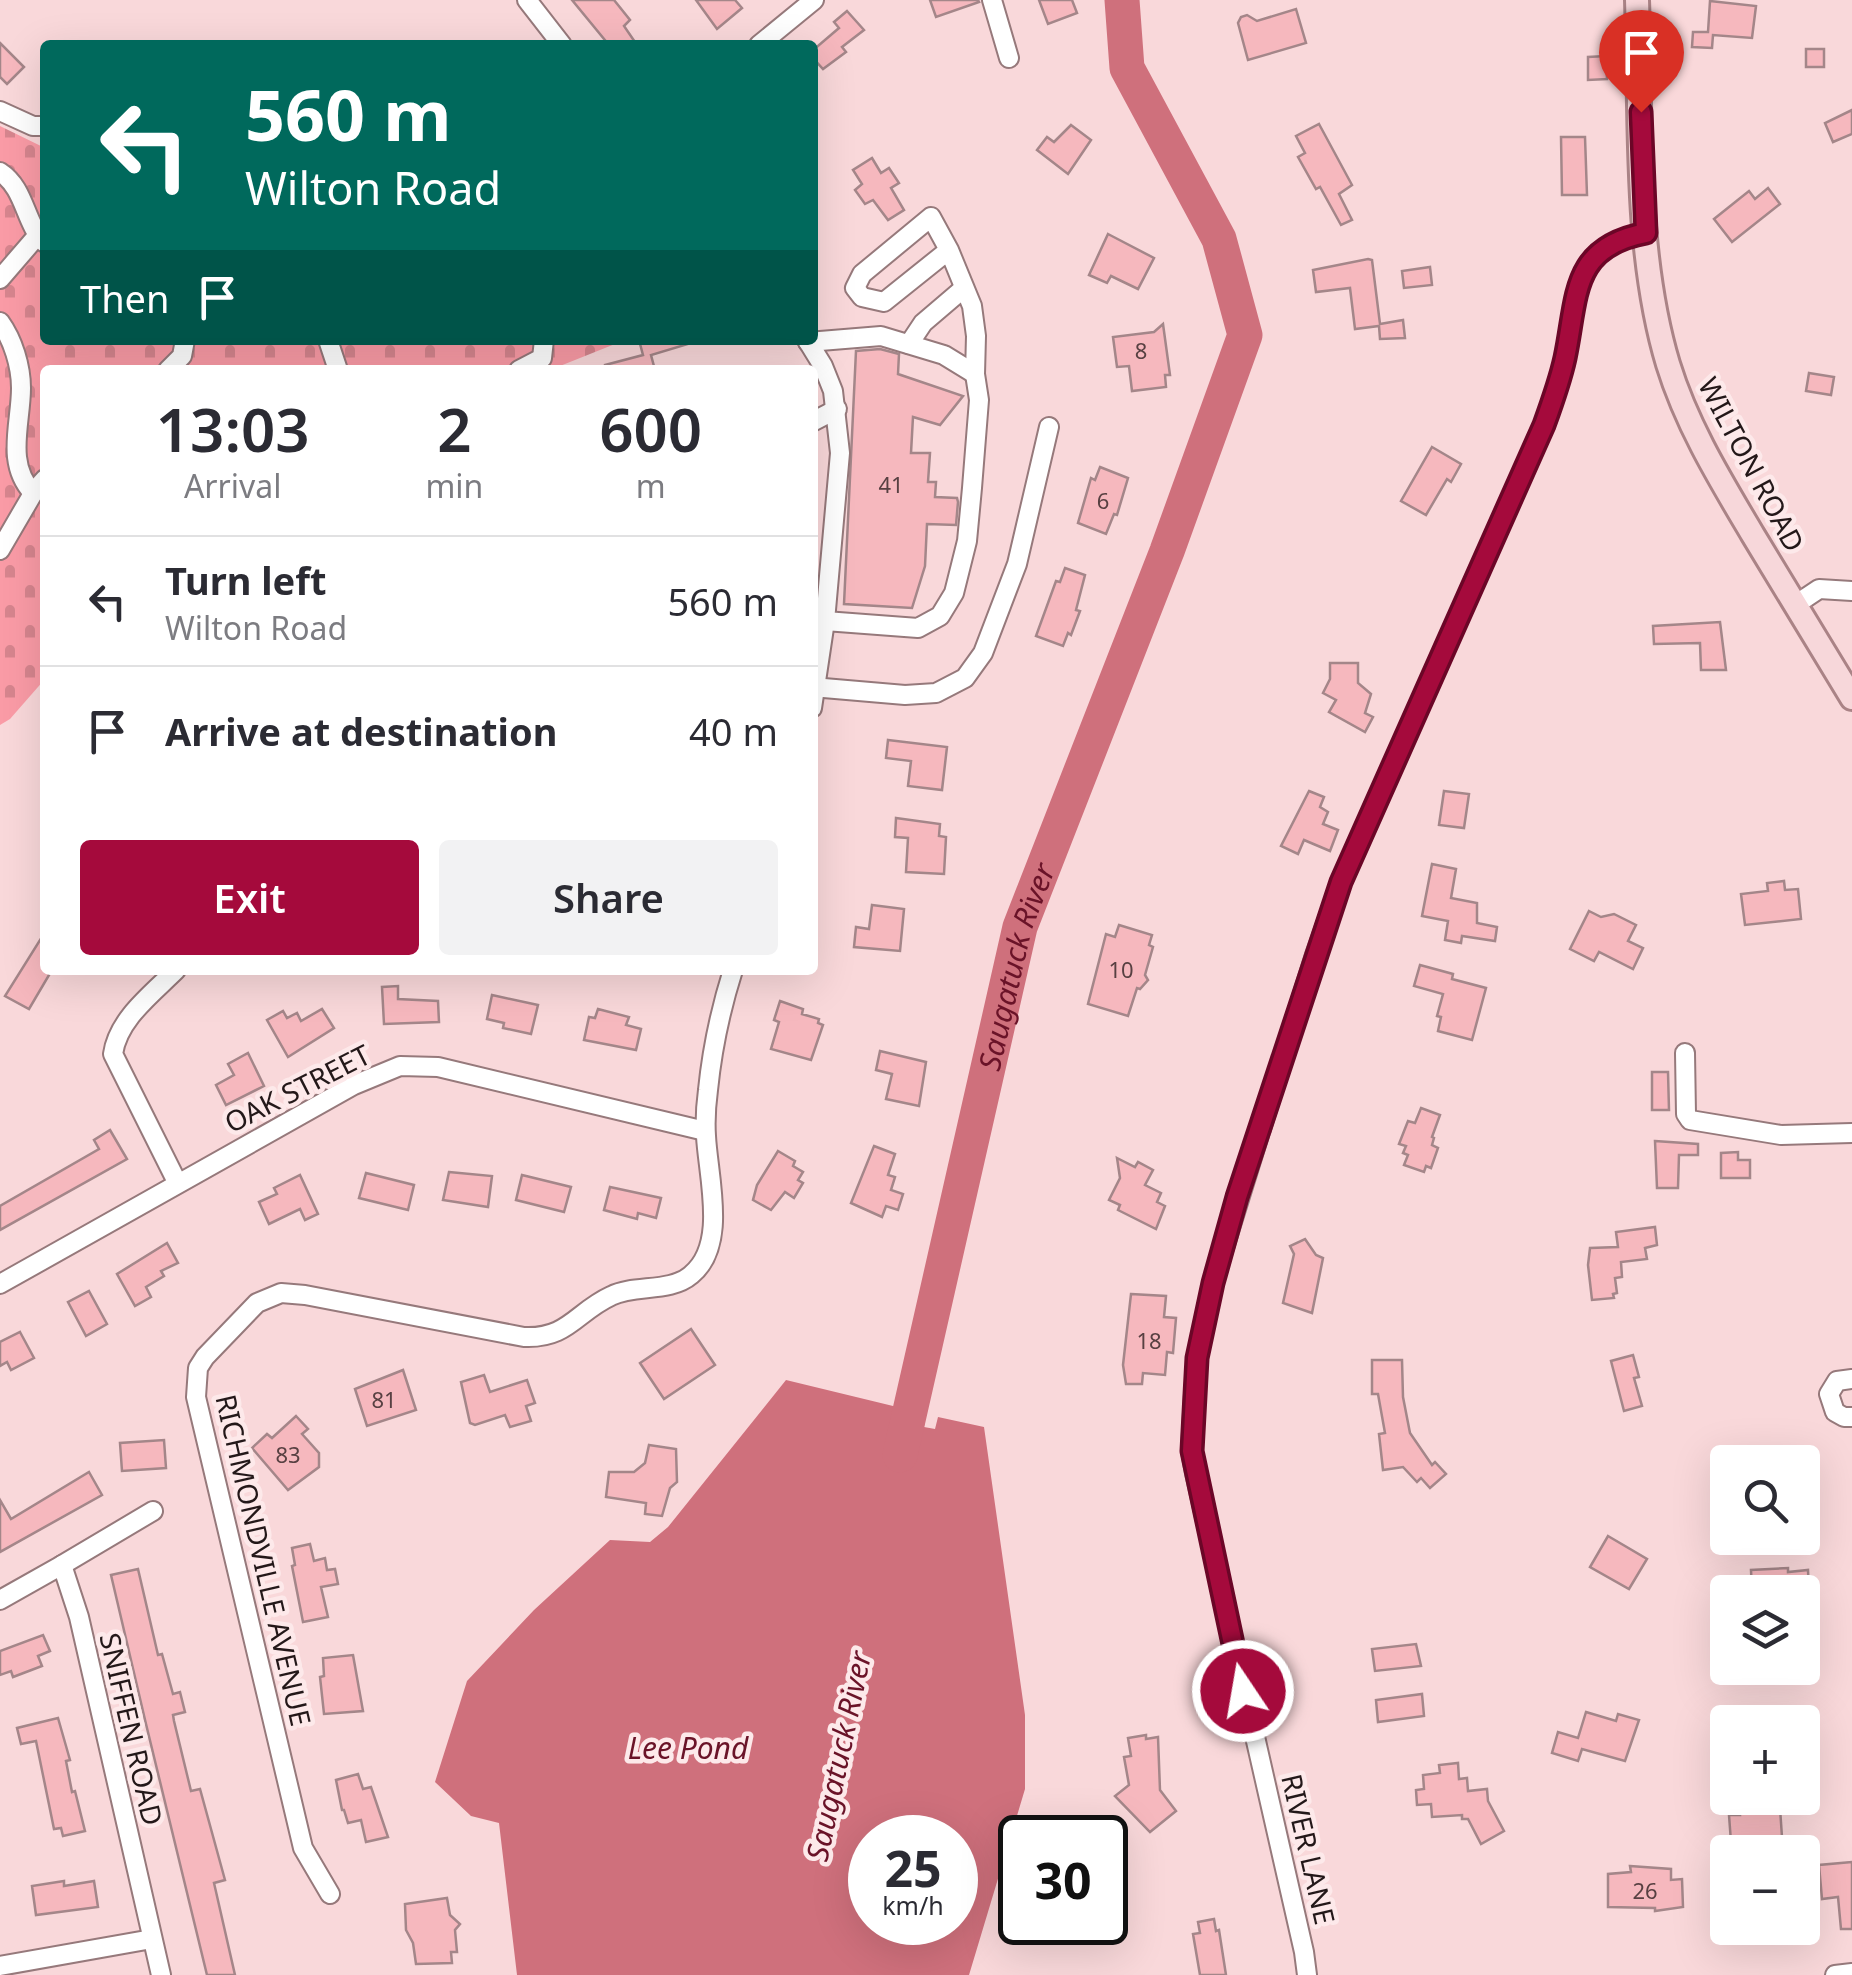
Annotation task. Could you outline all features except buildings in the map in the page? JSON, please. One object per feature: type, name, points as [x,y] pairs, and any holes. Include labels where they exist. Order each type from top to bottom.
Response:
[{"type":"main road","name":"WILTON ROAD","points":[[1637,0],[1646,233],[1662,339],[1686,411],[1717,473],[1852,698]]},
{"type":"street","points":[[527,0],[558,40]]},
{"type":"street","points":[[765,40],[814,0]]},
{"type":"street","points":[[992,0],[1009,58]]},
{"type":"street","points":[[0,111],[40,126]]},
{"type":"street","points":[[0,172],[15,185],[40,238]]},
{"type":"street","points":[[825,621],[902,630],[930,624],[940,616],[954,593],[967,541],[980,400],[975,374],[976,336],[972,306],[949,250],[930,217],[858,281],[856,293],[884,302]]},
{"type":"street","name":"RIVER LANE","points":[[1307,1975],[1195,1473],[1191,1424],[1202,1330],[1237,1197],[1341,882],[1544,425],[1559,383],[1581,278],[1594,257],[1613,240],[1646,233]]},
{"type":"street","points":[[0,279],[40,241]]},
{"type":"street","points":[[881,336],[884,302],[949,250]]},
{"type":"street","points":[[909,344],[924,323],[964,288]]},
{"type":"street","points":[[0,322],[11,337],[21,386],[15,447],[23,482],[39,486],[0,550]]},
{"type":"street","points":[[818,340],[881,336],[944,355],[975,374]]},
{"type":"street","points":[[529,365],[542,358],[543,345]]},
{"type":"street","points":[[810,345],[824,366],[837,410],[840,453],[818,666]]},
{"type":"street","points":[[818,419],[837,410]]},
{"type":"street","points":[[818,686],[921,694],[936,693],[965,678],[983,654],[1017,564],[1049,427]]},
{"type":"street","points":[[1795,605],[1820,588],[1852,591]]},
{"type":"street","points":[[171,975],[126,1021],[115,1037],[113,1054],[177,1182]]},
{"type":"street","name":"RICHMONDVILLE AVENUE","points":[[330,1894],[303,1848],[196,1396],[198,1368],[257,1303],[281,1293],[305,1294],[544,1338],[565,1330],[610,1296],[689,1278],[708,1251],[712,1233],[705,1131],[710,1072],[732,975]]},
{"type":"street","points":[[1685,1053],[1686,1114],[1690,1120],[1781,1135],[1852,1133]]},
{"type":"street","name":"OAK STREET","points":[[0,1284],[177,1182],[354,1086],[400,1066],[438,1067],[500,1080],[705,1131]]},
{"type":"street","points":[[1852,1379],[1837,1382],[1829,1394],[1835,1412],[1852,1416]]},
{"type":"street","points":[[0,1600],[153,1511]]},
{"type":"street","name":"SNIFFEN ROAD","points":[[62,1565],[79,1617],[161,1975]]},
{"type":"street","points":[[0,1966],[152,1939]]},
{"type":"street","points":[[1835,1975],[1852,1974]]},
{"type":"green space","points":[[0,126],[40,146],[40,345],[612,345],[562,365],[40,365],[40,685],[0,725]]},
{"type":"water","name":"Lee Pond","points":[[786,1380],[926,1414],[924,1427],[935,1429],[938,1417],[984,1427],[1025,1715],[1025,1789],[1017,1815],[998,1815],[998,1879],[969,1975],[517,1975],[499,1823],[471,1816],[435,1782],[467,1681],[534,1610],[610,1540],[650,1542],[668,1527]]},
{"type":"waterway","name":"Saugatuck River","points":[[900,1455],[1020,927],[1167,551],[1245,335],[1219,239],[1127,68],[1122,0]]},
{"type":"route","points":[[1243,1691],[1192,1451],[1197,1358],[1218,1263],[1341,882],[1544,425],[1559,383],[1581,278],[1594,257],[1613,240],[1646,233],[1641,112]]}]
